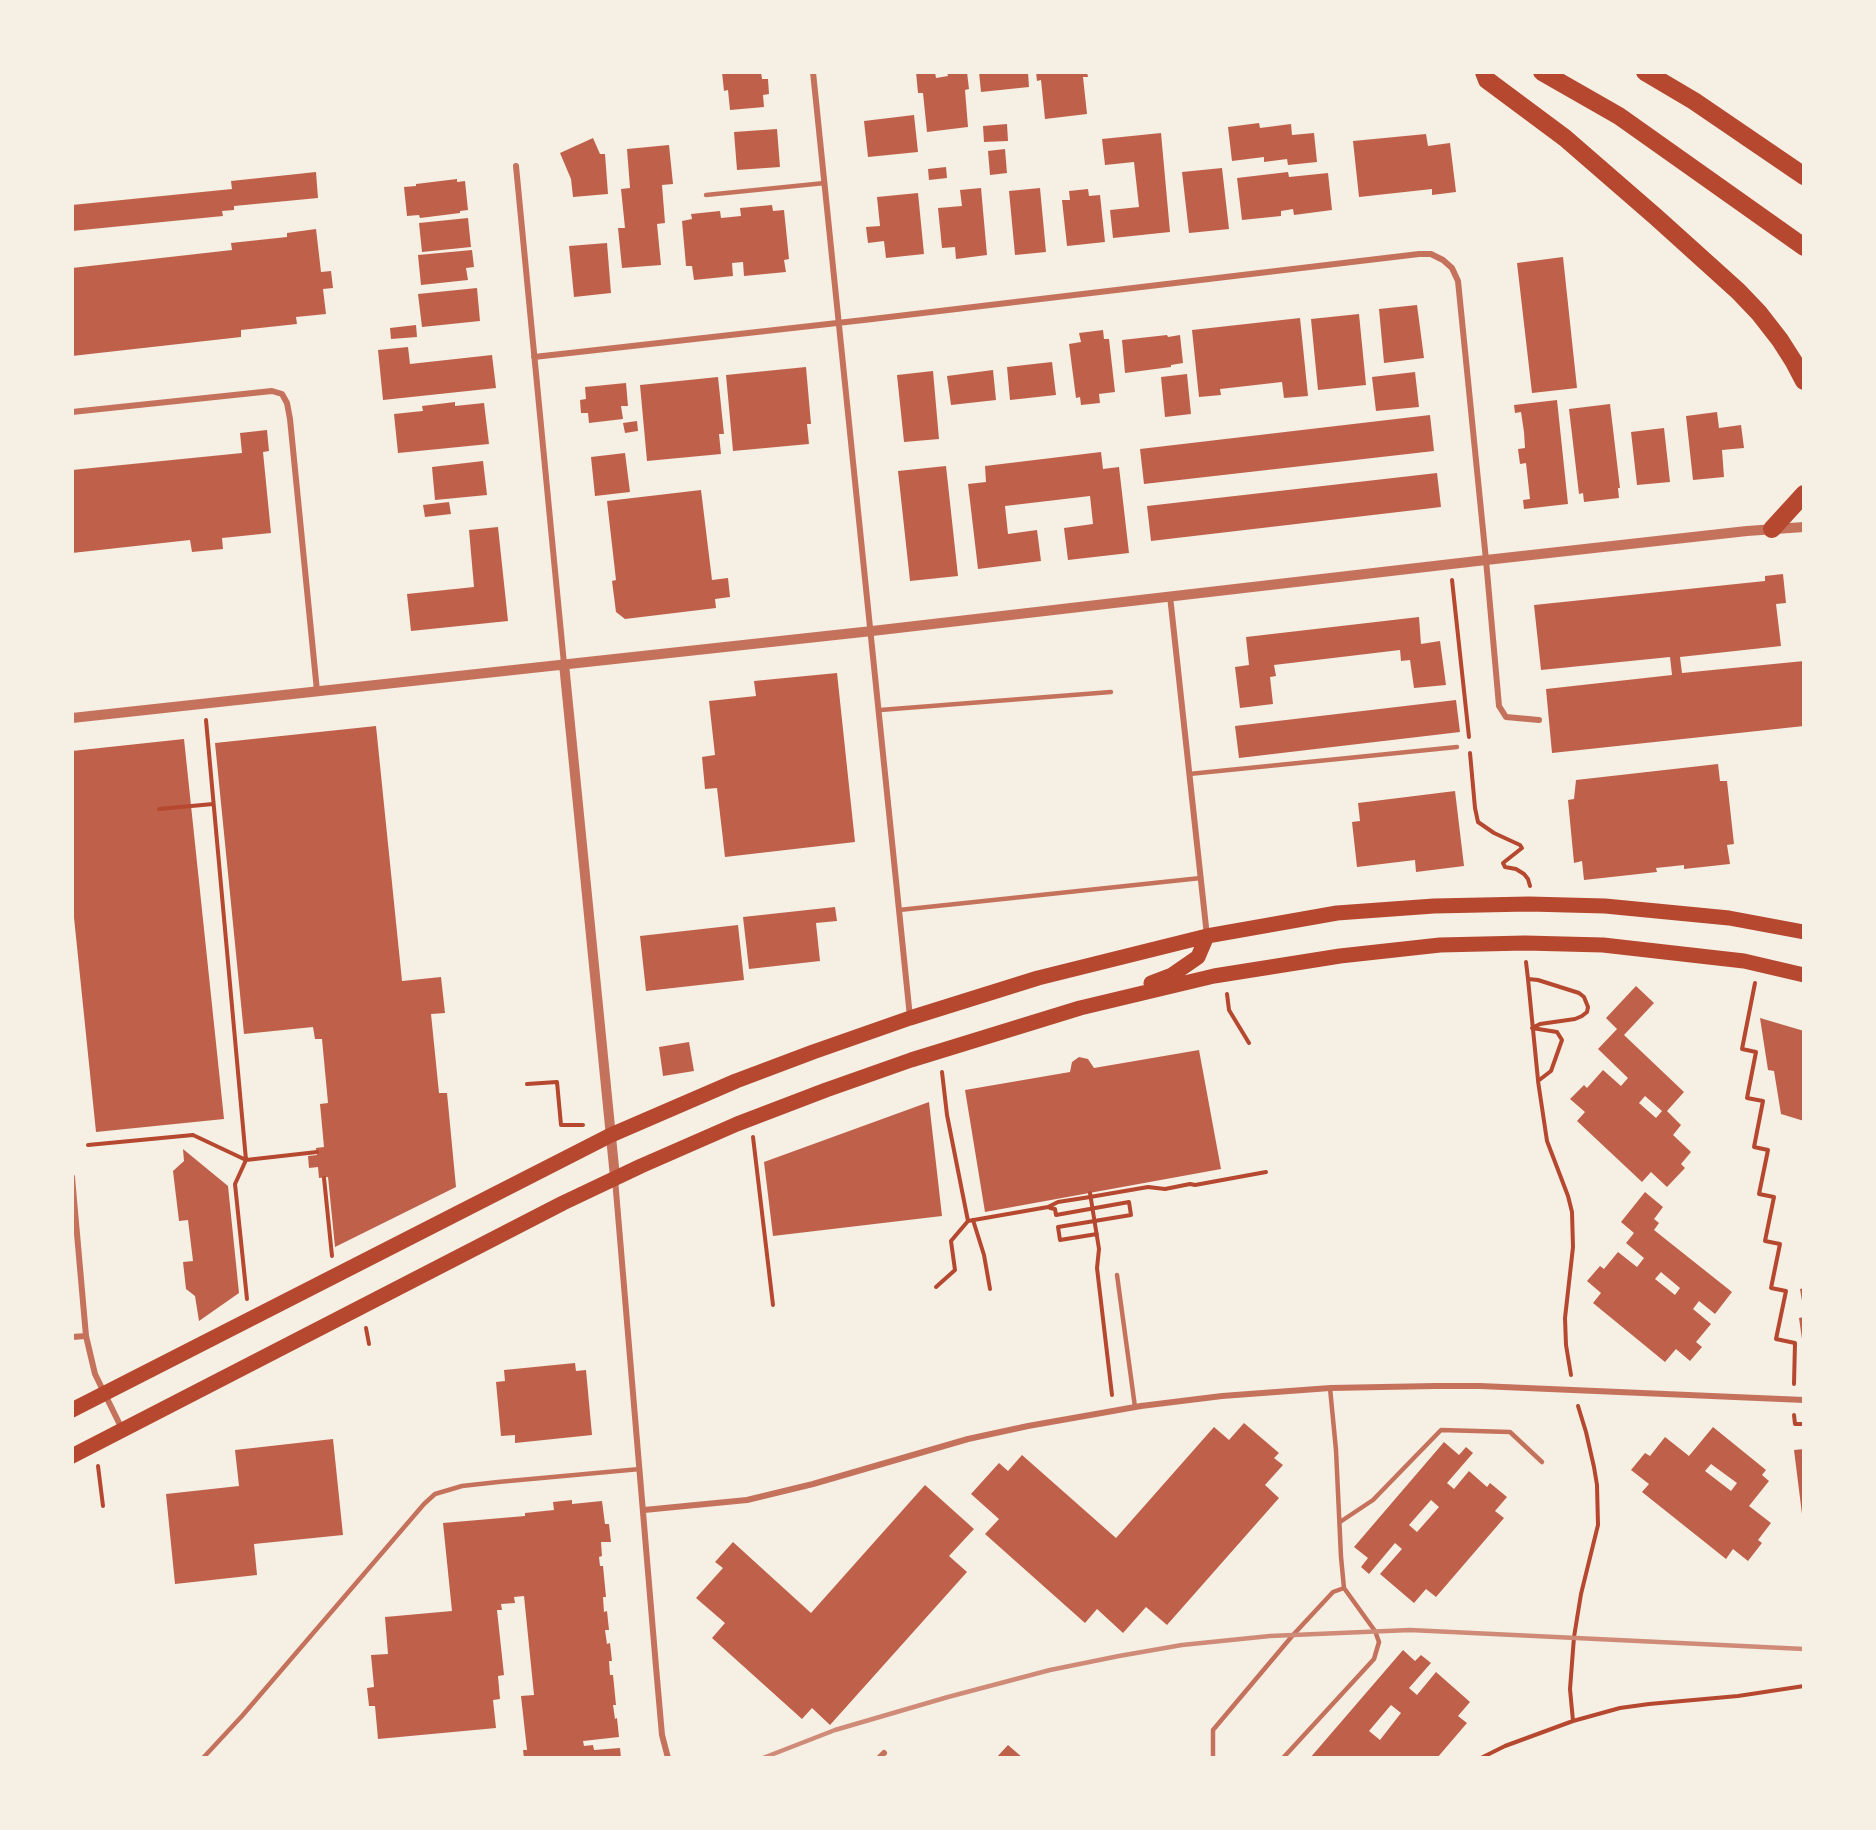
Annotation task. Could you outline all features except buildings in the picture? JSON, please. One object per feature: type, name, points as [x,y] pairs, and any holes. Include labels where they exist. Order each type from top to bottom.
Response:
[{"type":"highway","points":[[1484,72],[1487,80],[1564,138],[1738,291],[1780,340],[1804,381]]},
{"type":"highway","points":[[1542,72],[1619,116],[1804,248]]},
{"type":"highway","points":[[1645,72],[1695,101],[1804,176]]},
{"type":"highway","points":[[1772,529],[1804,494]]},
{"type":"main road","points":[[72,1410],[611,1135],[736,1081],[813,1052],[910,1018],[1038,978],[1207,936],[1337,913],[1434,906],[1529,904],[1605,906],[1729,918],[1804,932]]},
{"type":"main road","points":[[1101,1003],[1172,975],[1198,957],[1207,936]]},
{"type":"main road","points":[[72,1456],[615,1178],[737,1124],[911,1060],[1101,1003],[1214,976],[1340,956],[1440,945],[1525,943],[1615,946],[1682,953],[1759,965],[1804,975]]},
{"type":"street","points":[[813,72],[910,1018]]},
{"type":"street","points":[[516,166],[611,1135],[662,1735],[668,1758]]},
{"type":"street","points":[[534,357],[1431,254],[1452,268],[1458,281],[1498,706],[1506,717],[1539,720]]},
{"type":"street","points":[[72,412],[272,391],[282,394],[287,403],[290,419],[317,691]]},
{"type":"street","points":[[72,718],[872,631],[1486,560],[1804,527]]},
{"type":"street","points":[[1170,596],[1207,936]]},
{"type":"street","points":[[72,1177],[86,1336],[95,1374],[123,1430]]},
{"type":"street","points":[[72,1337],[86,1336]]},
{"type":"street","points":[[644,1510],[747,1500],[968,1439],[1136,1407],[1222,1396],[1386,1386],[1480,1386],[1804,1400]]},
{"type":"lane","points":[[706,195],[825,183]]},
{"type":"lane","points":[[880,710],[1111,692]]},
{"type":"lane","points":[[1189,774],[1457,747]]},
{"type":"lane","points":[[899,910],[1201,878]]},
{"type":"lane","points":[[1117,1275],[1136,1407]]},
{"type":"lane","points":[[1283,1758],[1374,1659],[1379,1642],[1375,1631],[1344,1588],[1330,1389]]},
{"type":"lane","points":[[1340,1522],[1373,1500],[1441,1430],[1510,1432],[1542,1462]]},
{"type":"lane","points":[[203,1758],[435,1494],[462,1486],[640,1468]]},
{"type":"lane","points":[[1214,1758],[1213,1730],[1293,1635],[1333,1592],[1344,1588]]},
{"type":"path","points":[[1450,564],[1478,822],[1522,848],[1503,863],[1505,867],[1516,869],[1528,879],[1529,904]]},
{"type":"path","points":[[204,704],[246,1160],[235,1184],[250,1320]]},
{"type":"path","points":[[159,809],[213,804]]},
{"type":"path","points":[[1525,943],[1532,1028],[1547,1141],[1572,1212],[1573,1247],[1565,1318],[1566,1345],[1571,1371]]},
{"type":"path","points":[[1759,965],[1742,1050],[1756,1052],[1747,1098],[1763,1101],[1754,1147],[1768,1150],[1759,1194],[1774,1197],[1765,1241],[1780,1244],[1771,1288],[1786,1291],[1776,1340],[1795,1343],[1794,1400]]},
{"type":"path","points":[[1528,979],[1579,993],[1584,997],[1588,1007],[1587,1011],[1575,1019],[1540,1024],[1532,1028]]},
{"type":"path","points":[[1228,1000],[1229,1010],[1249,1043]]},
{"type":"path","points":[[1532,1028],[1557,1032],[1562,1040],[1551,1071],[1538,1081]]},
{"type":"path","points":[[527,1084],[557,1082],[561,1125],[583,1125]]},
{"type":"path","points":[[944,1094],[970,1221],[984,1255],[990,1289]]},
{"type":"path","points":[[88,1145],[193,1135],[246,1160],[317,1152]]},
{"type":"path","points":[[754,1142],[773,1305]]},
{"type":"path","points":[[936,1287],[954,1270],[951,1241],[970,1221],[1048,1207],[1058,1202],[1090,1195],[1148,1187],[1165,1189],[1266,1172]]},
{"type":"path","points":[[324,1178],[334,1278]]},
{"type":"path","points":[[1090,1195],[1099,1248],[1097,1268],[1114,1411]]},
{"type":"path","points":[[1048,1207],[1055,1209],[1056,1215],[1129,1202],[1131,1215],[1058,1227],[1060,1240],[1097,1234]]},
{"type":"path","points":[[1573,1720],[1570,1689],[1574,1637],[1581,1594],[1598,1525],[1594,1467],[1579,1412]]},
{"type":"path","points":[[95,1445],[103,1506]]},
{"type":"path","points":[[1481,1758],[1505,1746],[1573,1720],[1620,1708],[1738,1696],[1804,1686]]},
{"type":"railway","points":[[763,1758],[835,1730],[948,1697],[1050,1670],[1182,1645],[1270,1636],[1410,1630],[1804,1649]]}]
